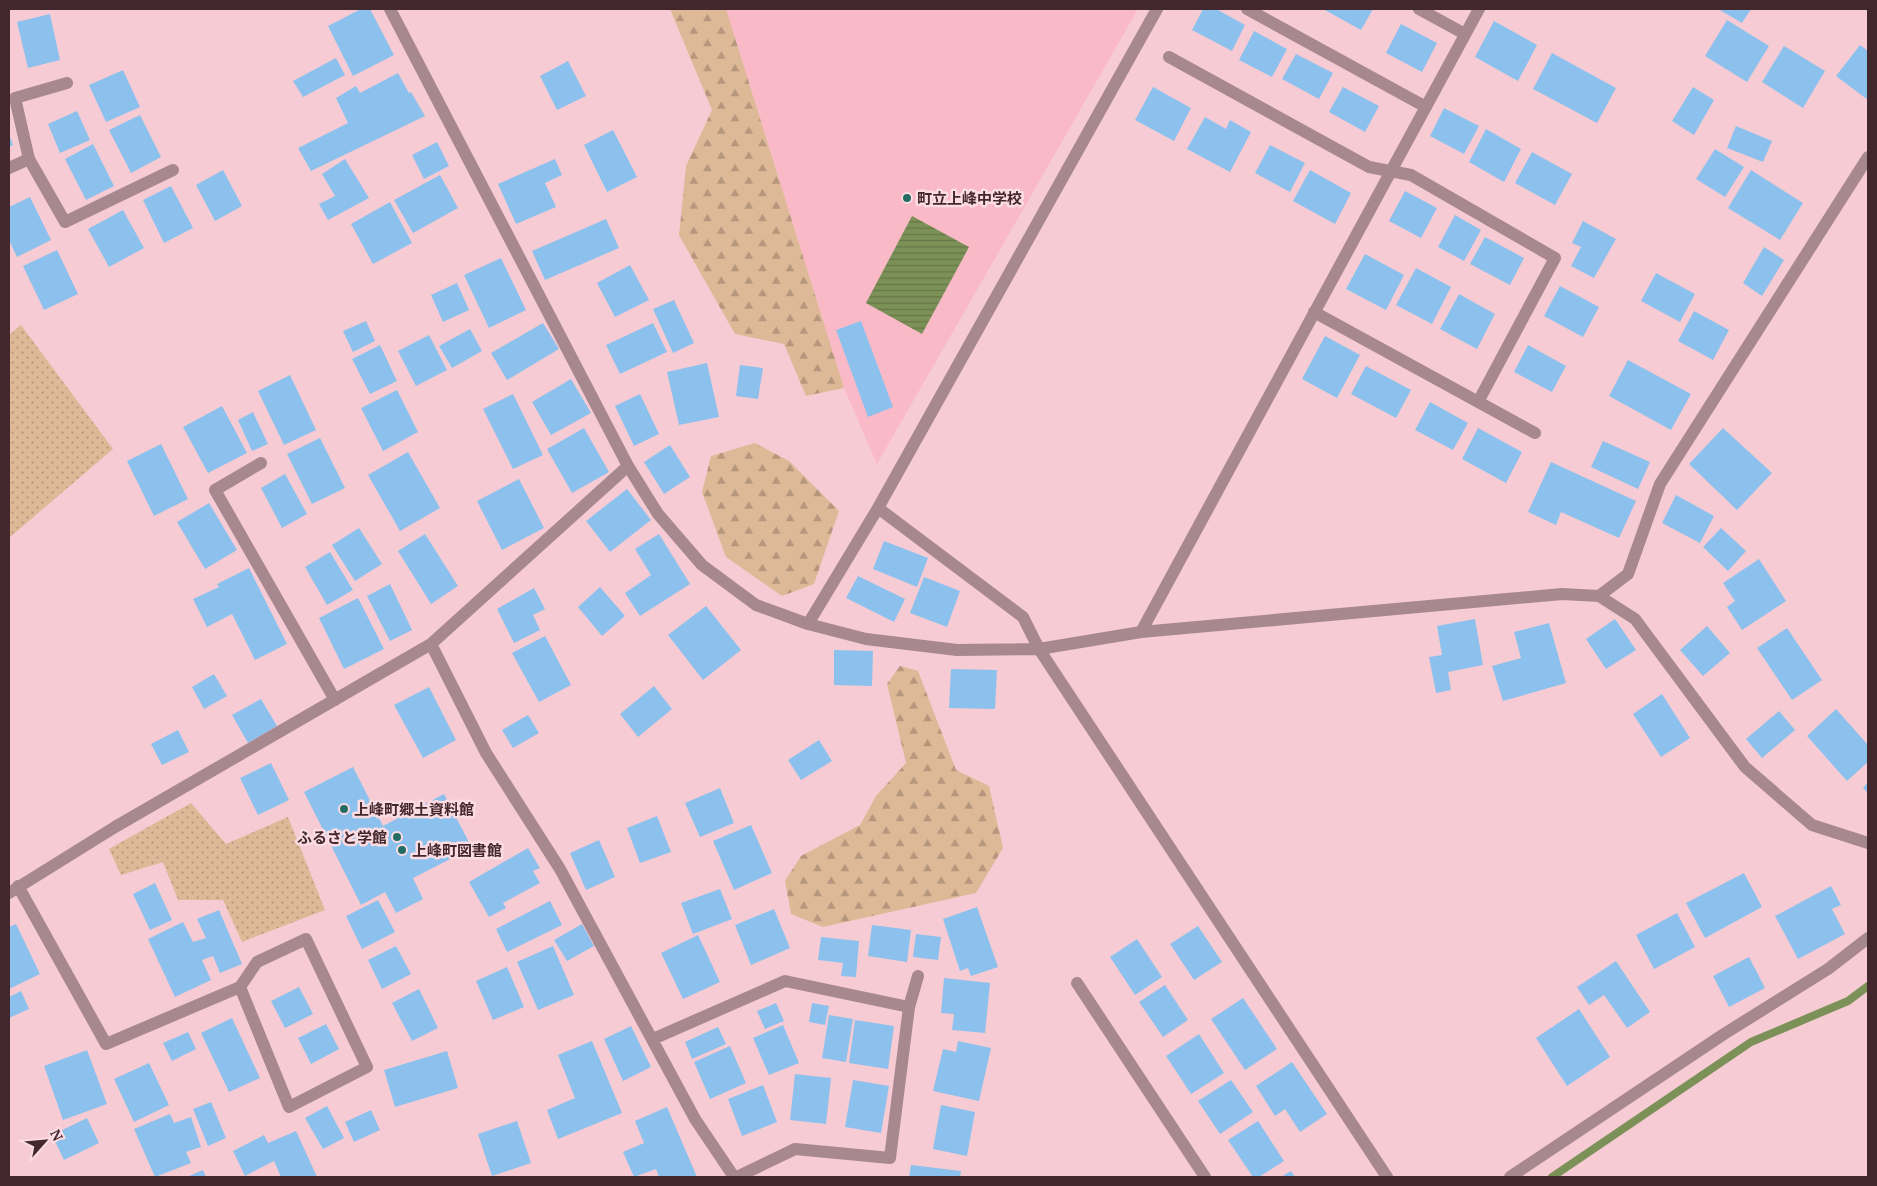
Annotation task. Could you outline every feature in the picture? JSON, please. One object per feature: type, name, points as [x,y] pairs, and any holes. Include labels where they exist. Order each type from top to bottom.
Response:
[{"type":"street","points":[[390,9],[628,466],[658,514],[702,565],[756,605],[808,624],[866,639],[957,650],[1039,649],[1141,632],[1562,594],[1599,596],[1635,619],[1745,767],[1812,825],[1868,843]]},
{"type":"street","points":[[808,624],[878,508],[1157,9]]},
{"type":"street","points":[[1247,9],[1426,107]]},
{"type":"street","points":[[1419,9],[1465,34]]},
{"type":"street","points":[[1141,632],[1479,9]]},
{"type":"street","points":[[1169,57],[1369,167],[1411,174],[1555,258],[1478,402]]},
{"type":"street","points":[[67,82],[15,98],[29,159],[66,222],[172,170]]},
{"type":"street","points":[[1599,596],[1628,574],[1660,484],[1868,157]]},
{"type":"street","points":[[9,168],[29,159]]},
{"type":"street","points":[[1314,312],[1534,433]]},
{"type":"street","points":[[261,463],[215,490],[335,700]]},
{"type":"street","points":[[240,987],[290,1107],[368,1067],[306,939],[257,962],[240,987],[106,1044],[13,889],[115,827],[431,644],[628,466]]},
{"type":"street","points":[[878,508],[1023,617],[1039,649],[1387,1177]]},
{"type":"street","points":[[431,644],[486,753],[560,869],[695,1120],[734,1177]]},
{"type":"street","points":[[1510,1177],[1724,1034],[1828,969],[1868,938]]},
{"type":"street","points":[[738,1177],[795,1149],[890,1158],[909,1006],[918,976]]},
{"type":"street","points":[[653,1039],[785,980],[909,1006]]},
{"type":"street","points":[[1077,983],[1205,1177]]},
{"type":"shaded area","name":"町立上峰中学校","points":[[726,9],[1138,9],[877,464],[844,388]]},
{"type":"shaded area","points":[[912,216],[969,247],[922,334],[866,303]]},
{"type":"green space","points":[[670,9],[726,9],[844,388],[806,396],[784,344],[735,334],[679,235],[686,166],[712,110]]},
{"type":"green space","points":[[21,325],[113,449],[9,538],[9,335]]},
{"type":"green space","points":[[755,443],[789,461],[839,511],[814,584],[782,596],[726,557],[702,492],[711,456]]},
{"type":"green space","points":[[900,666],[918,671],[956,770],[989,786],[1003,848],[976,893],[823,927],[791,914],[785,881],[801,856],[860,825],[876,796],[906,763],[887,684]]},
{"type":"green space","points":[[191,803],[226,844],[288,817],[325,910],[242,942],[223,900],[178,900],[163,862],[121,875],[109,849]]},
{"type":"building","points":[[361,9],[370,9],[394,55],[353,76],[328,26]]},
{"type":"building","points":[[1203,9],[1216,9],[1245,25],[1232,51],[1192,30]]},
{"type":"building","points":[[1323,9],[1373,9],[1361,30]]},
{"type":"building","points":[[1718,9],[1751,9],[1742,23]]},
{"type":"building","points":[[50,14],[60,60],[28,68],[17,22]]},
{"type":"building","points":[[1727,20],[1769,46],[1747,82],[1705,56]]},
{"type":"building","points":[[1494,21],[1537,45],[1518,81],[1475,57]]},
{"type":"building","points":[[1401,24],[1437,43],[1422,72],[1386,53]]},
{"type":"building","points":[[1254,31],[1287,49],[1272,77],[1239,60]]},
{"type":"building","points":[[1860,45],[1868,51],[1868,100],[1836,76]]},
{"type":"building","points":[[1784,46],[1825,71],[1803,108],[1762,82]]},
{"type":"building","points":[[1552,53],[1616,88],[1597,123],[1533,89]]},
{"type":"building","points":[[1296,54],[1333,73],[1319,99],[1282,79]]},
{"type":"building","points":[[336,58],[345,75],[303,97],[293,81]]},
{"type":"building","points":[[568,61],[586,96],[557,110],[540,76]]},
{"type":"building","points":[[123,70],[140,107],[106,122],[89,85]]},
{"type":"building","points":[[398,73],[425,116],[311,171],[298,148],[348,123],[336,98],[356,86],[360,93]]},
{"type":"building","points":[[1153,87],[1191,108],[1174,141],[1135,120]]},
{"type":"building","points":[[1343,87],[1379,106],[1365,132],[1329,112]]},
{"type":"building","points":[[1693,87],[1714,100],[1694,135],[1672,121]]},
{"type":"building","points":[[1444,108],[1479,126],[1464,154],[1430,136]]},
{"type":"building","points":[[77,111],[90,140],[60,153],[48,124]]},
{"type":"building","points":[[140,115],[161,157],[131,173],[109,130]]},
{"type":"building","points":[[1205,117],[1226,129],[1230,120],[1251,132],[1230,172],[1187,149]]},
{"type":"building","points":[[1736,126],[1772,141],[1763,162],[1727,148]]},
{"type":"building","points":[[1486,129],[1521,149],[1504,182],[1469,162]]},
{"type":"building","points":[[613,130],[637,177],[607,192],[584,145]]},
{"type":"building","points":[[9,134],[13,145],[9,147]]},
{"type":"building","points":[[437,142],[449,166],[424,179],[412,155]]},
{"type":"building","points":[[93,144],[114,186],[86,200],[65,159]]},
{"type":"building","points":[[1270,145],[1305,163],[1290,192],[1255,173]]},
{"type":"building","points":[[1715,149],[1744,167],[1725,197],[1696,179]]},
{"type":"building","points":[[1532,152],[1572,174],[1555,205],[1515,183]]},
{"type":"building","points":[[345,159],[369,198],[328,220],[319,204],[335,196],[322,174]]},
{"type":"building","points":[[555,159],[562,175],[545,183],[556,207],[516,224],[498,184]]},
{"type":"building","points":[[223,170],[242,206],[215,221],[196,185]]},
{"type":"building","points":[[1310,170],[1351,193],[1335,224],[1293,201]]},
{"type":"building","points":[[1751,170],[1803,203],[1780,240],[1728,208]]},
{"type":"building","points":[[440,175],[458,208],[413,233],[394,200]]},
{"type":"building","points":[[171,186],[193,228],[164,243],[143,200]]},
{"type":"building","points":[[1405,191],[1437,208],[1421,238],[1389,221]]},
{"type":"building","points":[[30,197],[51,240],[17,257],[9,240],[9,207]]},
{"type":"building","points":[[390,202],[412,243],[373,264],[351,224]]},
{"type":"building","points":[[123,210],[144,248],[109,267],[88,229]]},
{"type":"building","points":[[1455,215],[1481,230],[1464,261],[1438,247]]},
{"type":"building","points":[[606,219],[619,248],[545,280],[532,251]]},
{"type":"building","points":[[1583,221],[1616,239],[1594,278],[1571,266],[1581,247],[1572,243]]},
{"type":"building","points":[[1485,237],[1524,258],[1510,285],[1470,264]]},
{"type":"building","points":[[1764,247],[1784,260],[1762,296],[1743,283]]},
{"type":"building","points":[[57,250],[78,294],[44,310],[23,266]]},
{"type":"building","points":[[1365,254],[1404,275],[1386,310],[1346,289]]},
{"type":"building","points":[[501,258],[526,310],[489,328],[464,275]]},
{"type":"building","points":[[630,265],[649,300],[615,317],[597,283]]},
{"type":"building","points":[[1416,268],[1451,287],[1432,324],[1396,305]]},
{"type":"building","points":[[1656,273],[1695,294],[1680,322],[1641,301]]},
{"type":"building","points":[[457,283],[469,310],[443,322],[431,295]]},
{"type":"building","points":[[1560,286],[1599,307],[1583,337],[1544,316]]},
{"type":"building","points":[[1459,294],[1495,314],[1477,349],[1440,329]]},
{"type":"building","points":[[674,300],[694,343],[673,353],[653,309]]},
{"type":"building","points":[[1694,311],[1729,330],[1713,360],[1678,341]]},
{"type":"building","points":[[366,321],[375,341],[353,352],[343,331]]},
{"type":"building","points":[[861,321],[893,407],[868,417],[836,330]]},
{"type":"building","points":[[543,323],[559,349],[507,380],[491,353]]},
{"type":"building","points":[[653,323],[667,352],[620,374],[606,345]]},
{"type":"building","points":[[470,329],[482,351],[452,368],[439,346]]},
{"type":"building","points":[[429,335],[447,370],[416,386],[398,351]]},
{"type":"building","points":[[1325,336],[1360,355],[1337,398],[1302,379]]},
{"type":"building","points":[[380,345],[397,381],[370,394],[352,359]]},
{"type":"building","points":[[1528,345],[1566,366],[1552,392],[1514,372]]},
{"type":"building","points":[[1628,360],[1691,394],[1671,430],[1609,396]]},
{"type":"building","points":[[707,363],[719,417],[679,425],[667,372]]},
{"type":"building","points":[[740,365],[763,368],[758,399],[736,396]]},
{"type":"building","points":[[1366,366],[1411,390],[1396,418],[1351,394]]},
{"type":"building","points":[[290,375],[316,430],[284,445],[258,391]]},
{"type":"building","points":[[571,379],[591,413],[551,435],[532,402]]},
{"type":"building","points":[[397,390],[418,432],[383,451],[361,408]]},
{"type":"building","points":[[513,394],[543,455],[513,469],[483,409]]},
{"type":"building","points":[[640,394],[659,434],[634,446],[615,406]]},
{"type":"building","points":[[1430,402],[1468,423],[1453,450],[1415,430]]},
{"type":"building","points":[[222,406],[247,453],[208,473],[183,427]]},
{"type":"building","points":[[253,412],[268,444],[252,451],[238,420]]},
{"type":"building","points":[[584,428],[609,472],[572,493],[547,449]]},
{"type":"building","points":[[1478,428],[1522,452],[1506,483],[1462,459]]},
{"type":"building","points":[[1723,428],[1772,473],[1737,510],[1689,464]]},
{"type":"building","points":[[320,438],[345,488],[312,504],[287,454]]},
{"type":"building","points":[[1603,441],[1650,462],[1638,489],[1591,467]]},
{"type":"building","points":[[161,444],[188,499],[154,516],[127,461]]},
{"type":"building","points":[[670,445],[690,477],[664,494],[644,462]]},
{"type":"building","points":[[408,452],[440,508],[400,531],[368,475]]},
{"type":"building","points":[[1551,462],[1636,501],[1619,538],[1561,512],[1556,525],[1528,512]]},
{"type":"building","points":[[285,474],[307,514],[282,528],[261,488]]},
{"type":"building","points":[[519,479],[544,528],[502,550],[477,501]]},
{"type":"building","points":[[627,489],[651,520],[610,552],[586,521]]},
{"type":"building","points":[[1676,495],[1714,516],[1700,543],[1662,523]]},
{"type":"building","points":[[209,503],[237,550],[205,569],[177,522]]},
{"type":"building","points":[[359,528],[382,564],[355,581],[332,545]]},
{"type":"building","points":[[1721,528],[1746,551],[1728,571],[1703,547]]},
{"type":"building","points":[[425,534],[458,586],[431,604],[398,551]]},
{"type":"building","points":[[659,534],[690,584],[640,616],[625,593],[651,575],[635,549]]},
{"type":"building","points":[[884,541],[928,558],[917,587],[873,569]]},
{"type":"building","points":[[330,552],[353,590],[327,605],[305,567]]},
{"type":"building","points":[[1759,559],[1786,601],[1742,630],[1727,607],[1735,601],[1723,583]]},
{"type":"building","points":[[249,568],[287,644],[255,660],[232,614],[207,627],[193,599],[219,587],[217,584]]},
{"type":"building","points":[[858,576],[905,599],[894,622],[846,598]]},
{"type":"building","points":[[924,577],[960,591],[947,627],[910,613]]},
{"type":"building","points":[[390,584],[412,630],[390,641],[367,596]]},
{"type":"building","points":[[600,587],[625,616],[602,636],[578,607]]},
{"type":"building","points":[[534,588],[545,609],[533,615],[540,630],[514,643],[497,609]]},
{"type":"building","points":[[358,598],[384,649],[344,669],[319,618]]},
{"type":"building","points":[[706,606],[741,650],[703,680],[668,635]]},
{"type":"building","points":[[1475,619],[1483,665],[1448,672],[1451,690],[1436,693],[1429,657],[1442,655],[1437,626]]},
{"type":"building","points":[[1615,619],[1636,650],[1606,669],[1586,639]]},
{"type":"building","points":[[1549,623],[1566,683],[1503,701],[1492,666],[1521,658],[1514,632]]},
{"type":"building","points":[[1707,626],[1730,653],[1703,676],[1680,650]]},
{"type":"building","points":[[1787,628],[1822,680],[1792,700],[1757,648]]},
{"type":"building","points":[[545,636],[571,685],[539,702],[512,653]]},
{"type":"building","points":[[834,650],[873,651],[872,686],[834,685]]},
{"type":"building","points":[[951,669],[997,670],[995,709],[949,708]]},
{"type":"building","points":[[214,674],[227,696],[204,709],[192,687]]},
{"type":"building","points":[[654,686],[672,709],[638,737],[620,714]]},
{"type":"building","points":[[429,687],[456,740],[423,758],[394,705]]},
{"type":"building","points":[[1662,694],[1690,738],[1661,757],[1633,714]]},
{"type":"building","points":[[261,699],[277,726],[248,743],[232,715]]},
{"type":"building","points":[[1836,709],[1868,745],[1868,762],[1847,781],[1807,736]]},
{"type":"building","points":[[1779,711],[1795,730],[1762,758],[1746,739]]},
{"type":"building","points":[[528,715],[539,733],[513,748],[502,730]]},
{"type":"building","points":[[178,730],[189,752],[162,765],[151,744]]},
{"type":"building","points":[[819,740],[832,761],[801,780],[788,760]]},
{"type":"building","points":[[271,763],[289,800],[258,815],[240,778]]},
{"type":"building","name":"ふるさと学館","points":[[353,767],[383,826],[444,794],[472,848],[413,878],[423,899],[396,913],[385,892],[361,905],[304,792]]},
{"type":"building","points":[[1868,782],[1868,793],[1863,788]]},
{"type":"building","points":[[720,788],[734,823],[700,837],[685,803]]},
{"type":"building","points":[[657,816],[671,852],[640,863],[627,828]]},
{"type":"building","points":[[751,825],[772,873],[734,890],[713,841]]},
{"type":"building","points":[[599,840],[615,877],[586,890],[570,853]]},
{"type":"building","points":[[528,848],[540,868],[533,871],[540,883],[503,903],[506,908],[489,917],[469,882]]},
{"type":"building","points":[[1744,873],[1762,907],[1705,938],[1686,903]]},
{"type":"building","points":[[155,883],[172,920],[150,930],[133,894]]},
{"type":"building","points":[[1831,886],[1841,905],[1832,909],[1845,934],[1798,959],[1775,916]]},
{"type":"building","points":[[720,889],[732,919],[693,934],[681,903]]},
{"type":"building","points":[[378,900],[395,932],[362,949],[346,916]]},
{"type":"building","points":[[550,901],[562,925],[507,952],[496,929]]},
{"type":"building","points":[[977,907],[998,967],[971,976],[968,968],[960,971],[943,919]]},
{"type":"building","points":[[774,909],[790,948],[751,965],[735,925]]},
{"type":"building","points":[[219,910],[242,964],[220,973],[213,956],[202,960],[211,980],[175,997],[148,939],[183,922],[193,942],[206,938],[197,919]]},
{"type":"building","points":[[1677,913],[1695,947],[1654,969],[1636,935]]},
{"type":"building","points":[[16,924],[40,974],[9,989],[9,927]]},
{"type":"building","points":[[582,924],[594,946],[567,961],[554,940]]},
{"type":"building","points":[[872,925],[911,930],[907,962],[868,956]]},
{"type":"building","points":[[1198,926],[1222,962],[1194,980],[1170,944]]},
{"type":"building","points":[[916,934],[941,937],[938,960],[913,957]]},
{"type":"building","points":[[698,935],[720,982],[683,999],[661,953]]},
{"type":"building","points":[[821,937],[859,941],[856,977],[841,976],[843,963],[818,960]]},
{"type":"building","points":[[1137,939],[1162,977],[1135,995],[1110,957]]},
{"type":"building","points":[[396,946],[411,974],[382,989],[368,960]]},
{"type":"building","points":[[553,946],[574,995],[538,1010],[517,962]]},
{"type":"building","points":[[1749,957],[1765,988],[1729,1007],[1713,976]]},
{"type":"building","points":[[1616,961],[1650,1012],[1627,1028],[1604,995],[1589,1005],[1577,987]]},
{"type":"building","points":[[507,967],[524,1007],[493,1020],[476,981]]},
{"type":"building","points":[[944,978],[990,983],[985,1033],[952,1030],[954,1014],[941,1013]]},
{"type":"building","points":[[1165,985],[1188,1020],[1163,1037],[1139,1002]]},
{"type":"building","points":[[299,987],[313,1014],[285,1028],[271,1001]]},
{"type":"building","points":[[419,989],[438,1028],[412,1041],[392,1003]]},
{"type":"building","points":[[21,991],[29,1009],[9,1018],[9,997]]},
{"type":"building","points":[[1243,998],[1277,1049],[1245,1070],[1211,1019]]},
{"type":"building","points":[[776,1003],[784,1021],[765,1029],[757,1011]]},
{"type":"building","points":[[812,1003],[829,1006],[825,1025],[809,1022]]},
{"type":"building","points":[[1579,1009],[1610,1057],[1567,1086],[1536,1038]]},
{"type":"building","points":[[829,1015],[853,1019],[846,1062],[822,1058]]},
{"type":"building","points":[[232,1018],[260,1078],[229,1092],[201,1033]]},
{"type":"building","points":[[855,1020],[894,1026],[888,1069],[849,1063]]},
{"type":"building","points":[[326,1024],[339,1049],[311,1064],[298,1038]]},
{"type":"building","points":[[783,1025],[799,1063],[769,1075],[753,1038]]},
{"type":"building","points":[[631,1026],[651,1067],[623,1081],[604,1039]]},
{"type":"building","points":[[718,1027],[726,1044],[692,1059],[685,1042]]},
{"type":"building","points":[[188,1032],[196,1049],[172,1061],[163,1043]]},
{"type":"building","points":[[1199,1034],[1224,1073],[1191,1094],[1166,1056]]},
{"type":"building","points":[[592,1041],[622,1113],[558,1139],[547,1110],[575,1098],[558,1055]]},
{"type":"building","points":[[958,1041],[991,1048],[979,1101],[933,1091],[943,1049],[956,1052]]},
{"type":"building","points":[[730,1046],[746,1083],[710,1099],[694,1062]]},
{"type":"building","points":[[87,1050],[107,1104],[63,1120],[44,1066]]},
{"type":"building","points":[[447,1051],[458,1088],[395,1107],[384,1070]]},
{"type":"building","points":[[1292,1062],[1327,1114],[1300,1132],[1285,1109],[1275,1116],[1256,1086]]},
{"type":"building","points":[[149,1063],[169,1105],[134,1122],[114,1079]]},
{"type":"building","points":[[795,1074],[831,1078],[826,1124],[790,1120]]},
{"type":"building","points":[[853,1080],[889,1086],[881,1133],[845,1127]]},
{"type":"building","points":[[1231,1080],[1253,1112],[1220,1134],[1198,1101]]},
{"type":"building","points":[[763,1085],[777,1122],[742,1136],[728,1099]]},
{"type":"building","points":[[211,1102],[226,1138],[208,1146],[193,1109]]},
{"type":"building","points":[[941,1105],[975,1112],[967,1156],[933,1149]]},
{"type":"building","points":[[327,1106],[344,1138],[323,1149],[305,1118]]},
{"type":"building","points":[[667,1107],[697,1177],[659,1177],[656,1169],[634,1177],[623,1152],[644,1143],[635,1121]]},
{"type":"building","points":[[371,1110],[380,1130],[354,1142],[345,1122]]},
{"type":"building","points":[[170,1114],[174,1123],[191,1117],[201,1147],[186,1152],[191,1163],[155,1177],[134,1129]]},
{"type":"building","points":[[87,1118],[99,1143],[64,1160],[52,1135]]},
{"type":"building","points":[[517,1121],[531,1163],[492,1176],[478,1134]]},
{"type":"building","points":[[1258,1121],[1284,1161],[1259,1177],[1253,1177],[1228,1140]]},
{"type":"building","points":[[296,1131],[317,1177],[281,1177],[274,1161],[245,1176],[233,1151],[264,1135],[268,1143]]},
{"type":"building","points":[[911,1165],[961,1171],[960,1177],[909,1177]]},
{"type":"building","points":[[203,1170],[206,1177],[187,1177],[198,1172]]},
{"type":"building","points":[[1291,1171],[1295,1177],[1281,1177]]},
{"type":"waterway","points":[[1552,1177],[1751,1042],[1848,1001],[1868,986]]},
{"type":"place","name":"町立上峰中学校","points":[[907,198]]},
{"type":"place","name":"上峰町郷土資料館","points":[[344,809]]},
{"type":"place","name":"ふるさと学館","points":[[397,837]]},
{"type":"place","name":"上峰町図書館","points":[[402,850]]}]
